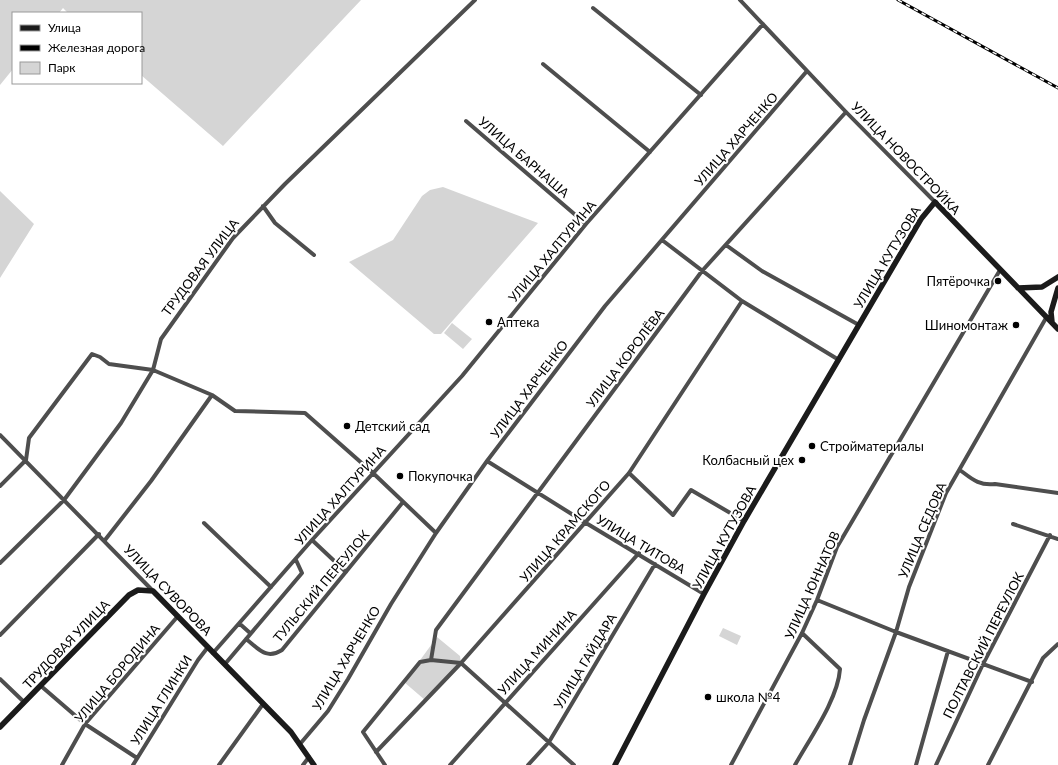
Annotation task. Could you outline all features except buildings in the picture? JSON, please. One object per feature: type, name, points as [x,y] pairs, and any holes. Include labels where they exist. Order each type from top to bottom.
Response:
[{"type":"main road","name":"УЛИЦА НОВОСТРОЙКА","points":[[935,202],[1058,329]]},
{"type":"main road","name":"УЛИЦА КУТУЗОВА","points":[[615,765],[704,594],[744,521],[921,219],[935,202]]},
{"type":"main road","points":[[1018,288],[1042,287],[1058,278]]},
{"type":"main road","points":[[1052,322],[1051,312],[1058,288]]},
{"type":"main road","name":"ТРУДОВАЯ УЛИЦА","points":[[0,727],[129,595],[138,590],[153,591]]},
{"type":"main road","name":"УЛИЦА СУВОРОВА","points":[[153,591],[291,732],[314,765]]},
{"type":"street","name":"ТРУДОВАЯ УЛИЦА","points":[[0,563],[64,500],[121,423],[153,370],[161,339],[233,238],[263,206],[475,0]]},
{"type":"street","name":"УЛИЦА НОВОСТРОЙКА","points":[[740,0],[846,112],[935,202]]},
{"type":"street","points":[[593,8],[701,95]]},
{"type":"street","name":"УЛИЦА ХАЛТУРИНА","points":[[213,653],[312,540],[462,376],[586,224],[763,24]]},
{"type":"street","points":[[543,64],[650,152]]},
{"type":"street","name":"УЛИЦА ХАРЧЕНКО","points":[[300,744],[328,711],[378,626],[436,533],[487,461],[605,306],[807,71]]},
{"type":"street","name":"УЛИЦА КОРОЛЁВА","points":[[431,660],[436,630],[702,272],[846,112]]},
{"type":"street","name":"УЛИЦА БАРНАША","points":[[466,121],[586,224]]},
{"type":"street","points":[[263,206],[275,223],[314,254]]},
{"type":"street","points":[[662,240],[742,302],[839,360]]},
{"type":"street","points":[[726,245],[762,271],[859,325]]},
{"type":"street","name":"УЛИЦА ЮННАТОВ","points":[[731,765],[802,633],[817,600],[837,547],[963,330],[1000,270]]},
{"type":"street","name":"УЛИЦА КРАМСКОГО","points":[[376,752],[461,663],[586,524],[629,473],[742,302]]},
{"type":"street","name":"УЛИЦА СЕДОВА","points":[[850,765],[864,720],[896,632],[909,587],[946,493],[1046,318]]},
{"type":"street","points":[[0,486],[26,460],[29,438],[92,354],[100,357],[109,364],[153,370],[212,395],[235,411],[305,413],[373,473],[436,533]]},
{"type":"street","points":[[105,540],[147,486],[212,395]]},
{"type":"street","name":"УЛИЦА СУВОРОВА","points":[[0,435],[105,540],[153,591]]},
{"type":"street","name":"УЛИЦА ТИТОВА","points":[[487,461],[538,492],[586,524],[639,553],[704,594]]},
{"type":"street","points":[[960,470],[978,483],[995,484],[1058,494]]},
{"type":"street","points":[[629,473],[673,515],[691,490],[744,521]]},
{"type":"street","name":"ТУЛЬСКИЙ ПЕРЕУЛОК","points":[[246,639],[268,655],[275,654],[282,650],[403,502]]},
{"type":"street","points":[[204,523],[271,587]]},
{"type":"street","points":[[1013,524],[1050,535],[1058,539]]},
{"type":"street","points":[[0,635],[99,534]]},
{"type":"street","name":"ПОЛТАВСКИЙ ПЕРЕУЛОК","points":[[936,765],[982,664],[1050,535]]},
{"type":"street","points":[[312,540],[346,572]]},
{"type":"street","name":"УЛИЦА МИНИНА","points":[[450,765],[639,553]]},
{"type":"street","points":[[225,664],[302,573],[296,560]]},
{"type":"street","name":"УЛИЦА ГАЙДАРА","points":[[528,765],[549,742],[655,564]]},
{"type":"street","points":[[817,600],[896,632],[1032,682]]},
{"type":"street","name":"УЛИЦА БОРОДИНА","points":[[62,765],[86,724],[178,616]]},
{"type":"street","points":[[240,624],[250,633]]},
{"type":"street","points":[[795,765],[834,694],[839,683],[840,669],[802,633]]},
{"type":"street","points":[[988,765],[1043,658],[1058,644]]},
{"type":"street","name":"УЛИЦА ГЛИНКИ","points":[[132,765],[198,660],[208,647]]},
{"type":"street","points":[[916,765],[948,651]]},
{"type":"street","points":[[385,765],[363,732],[420,662],[431,660],[461,663],[574,765]]},
{"type":"street","points":[[0,679],[24,702]]},
{"type":"street","points":[[41,686],[86,724],[137,758]]},
{"type":"street","points":[[219,765],[264,704]]},
{"type":"street","points":[[303,765],[309,757]]},
{"type":"green space","points":[[0,0],[361,0],[223,146],[142,76],[142,12],[67,12],[63,8],[60,12],[12,12],[12,70],[0,85]]},
{"type":"green space","points":[[443,187],[538,223],[441,334],[434,334],[349,262],[393,240],[422,196],[430,190]]},
{"type":"green space","points":[[0,191],[34,224],[0,278]]},
{"type":"green space","points":[[452,323],[472,339],[463,349],[444,333]]},
{"type":"green space","points":[[723,628],[741,636],[737,645],[719,636]]},
{"type":"green space","points":[[437,637],[460,656],[461,663],[425,700],[404,682]]},
{"type":"railway","points":[[898,0],[1058,88]]},
{"type":"place","name":"Пятёрочка","points":[[998,281]]},
{"type":"place","name":"Аптека","points":[[489,322]]},
{"type":"place","name":"Шиномонтаж","points":[[1016,325]]},
{"type":"place","name":"Детский сад","points":[[347,426]]},
{"type":"place","name":"Стройматериалы","points":[[812,446]]},
{"type":"place","name":"Колбасный цех","points":[[802,460]]},
{"type":"place","name":"Покупочка","points":[[400,476]]},
{"type":"place","name":"школа №4","points":[[708,697]]}]
